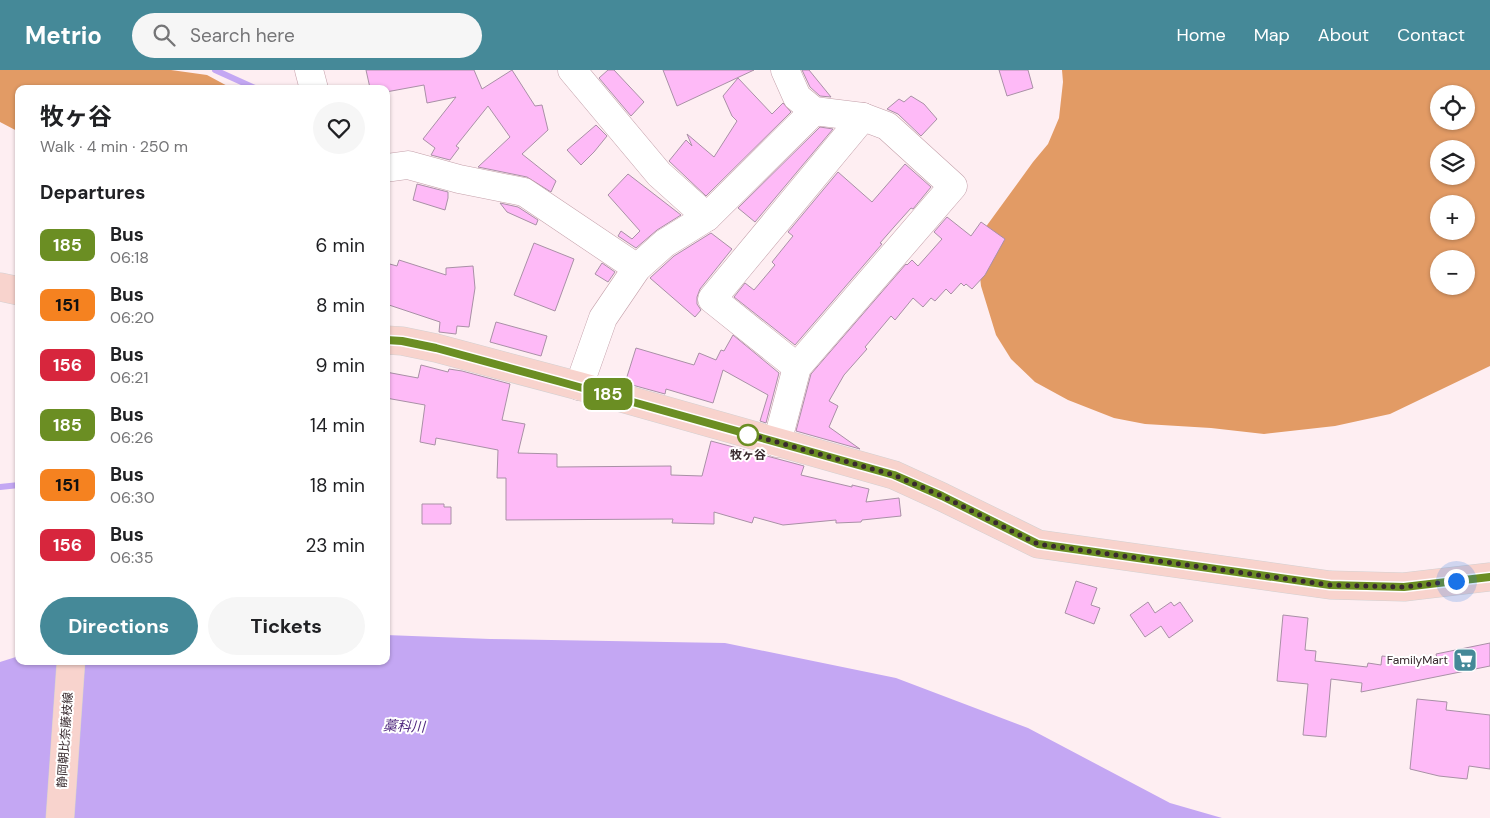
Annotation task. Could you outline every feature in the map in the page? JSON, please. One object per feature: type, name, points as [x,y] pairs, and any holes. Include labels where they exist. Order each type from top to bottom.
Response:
[{"type":"main road","points":[[0,287],[15,290]]},
{"type":"main road","points":[[390,340],[436,348],[579,386],[894,475],[942,496],[1038,544],[1330,585],[1404,587],[1490,577]]},
{"type":"main road","name":"静岡朝比奈藤枝線","points":[[60,818],[71,665]]},
{"type":"street","points":[[308,70],[313,85]]},
{"type":"street","points":[[574,70],[659,174],[707,217]]},
{"type":"street","points":[[776,443],[797,366],[953,186],[887,126],[863,117],[814,111],[797,96],[785,70]]},
{"type":"street","points":[[579,386],[603,318],[637,268],[665,243],[707,217],[814,111]]},
{"type":"street","points":[[797,366],[712,299],[863,117]]},
{"type":"street","points":[[390,167],[408,165],[459,179],[524,192],[637,268]]},
{"type":"shaded area","points":[[0,70],[171,70],[207,75],[226,85],[15,85],[15,130],[0,122]]},
{"type":"shaded area","points":[[1062,70],[1490,70],[1490,366],[1390,414],[1335,426],[1264,434],[1211,428],[1145,424],[1114,418],[1068,400],[1035,382],[1011,359],[996,335],[981,286],[978,258],[985,228],[1048,144],[1059,118],[1063,82]]},
{"type":"water","name":"藁科川","points":[[390,635],[490,639],[725,643],[896,678],[1028,728],[1170,803],[1222,818],[0,818],[0,662],[15,657],[15,665],[390,665]]},
{"type":"building","points":[[366,70],[474,70],[482,89],[512,70],[535,106],[542,105],[548,130],[522,154],[556,181],[551,192],[527,177],[478,167],[510,137],[488,106],[456,146],[459,148],[450,160],[431,155],[435,148],[423,139],[456,97],[427,103],[424,85],[390,91],[390,85],[369,85]]},
{"type":"building","points":[[608,70],[614,70],[644,102],[631,116],[599,78]]},
{"type":"building","points":[[663,70],[754,70],[677,106]]},
{"type":"building","points":[[802,70],[809,70],[831,97],[820,96],[810,87]]},
{"type":"building","points":[[999,70],[1028,70],[1033,88],[1007,96]]},
{"type":"building","points":[[738,78],[772,114],[783,103],[791,112],[706,196],[669,161],[686,140],[692,146],[687,134],[714,157],[737,121],[732,116],[723,96]]},
{"type":"building","points":[[911,96],[924,104],[937,119],[921,136],[898,114],[887,109],[899,99],[904,102]]},
{"type":"building","points":[[596,125],[607,136],[581,165],[567,150]]},
{"type":"building","points":[[820,127],[833,129],[755,222],[738,208]]},
{"type":"building","points":[[905,164],[931,187],[913,209],[911,208],[880,243],[882,244],[795,345],[734,297],[745,283],[754,290],[775,265],[772,262],[793,236],[788,232],[838,172],[872,202]]},
{"type":"building","points":[[628,174],[681,215],[657,230],[636,248],[618,236],[621,231],[632,239],[640,231],[608,195]]},
{"type":"building","points":[[417,184],[448,192],[445,210],[413,200]]},
{"type":"building","points":[[500,203],[518,207],[538,220],[536,225],[507,212]]},
{"type":"building","points":[[947,217],[971,236],[981,222],[1005,239],[985,275],[972,289],[966,284],[964,286],[961,283],[951,294],[946,289],[935,301],[931,298],[923,307],[913,298],[895,320],[891,316],[865,347],[867,349],[844,375],[829,401],[838,406],[829,427],[860,449],[796,431],[811,374],[906,264],[912,260],[918,266],[942,239],[934,232]]},
{"type":"building","points":[[711,233],[732,249],[700,289],[697,304],[701,310],[695,317],[650,278],[674,256]]},
{"type":"building","points":[[534,243],[574,259],[555,311],[514,295]]},
{"type":"building","points":[[399,260],[446,275],[446,268],[473,266],[475,288],[469,327],[457,326],[456,334],[439,332],[440,322],[390,305],[390,264],[397,266]]},
{"type":"building","points":[[602,263],[615,272],[608,282],[595,274]]},
{"type":"building","points":[[496,322],[547,336],[541,356],[490,342]]},
{"type":"building","points":[[733,335],[779,373],[766,423],[760,421],[768,395],[723,370],[713,403],[666,389],[665,394],[625,383],[636,348],[694,365],[699,353],[716,360],[721,350],[724,351]]},
{"type":"building","points":[[421,365],[448,372],[449,369],[462,371],[510,384],[502,420],[525,424],[518,453],[557,454],[557,467],[671,466],[671,475],[702,476],[711,441],[804,466],[801,475],[869,489],[866,502],[899,498],[901,516],[862,520],[861,522],[836,523],[836,520],[783,525],[754,517],[752,523],[714,512],[714,524],[672,523],[673,519],[506,520],[506,478],[497,478],[498,450],[436,438],[435,445],[420,442],[425,405],[390,399],[390,373],[418,378]]},
{"type":"building","points":[[422,504],[444,504],[444,507],[451,507],[451,524],[422,524]]},
{"type":"building","points":[[1076,581],[1097,588],[1091,605],[1100,608],[1094,624],[1065,613]]},
{"type":"building","points":[[1148,602],[1155,613],[1171,602],[1174,606],[1180,602],[1193,621],[1169,638],[1161,626],[1145,637],[1130,615]]},
{"type":"building","points":[[1283,615],[1308,618],[1305,650],[1316,651],[1315,661],[1367,667],[1368,663],[1381,665],[1382,656],[1438,662],[1436,654],[1490,643],[1490,666],[1361,692],[1362,683],[1331,679],[1326,737],[1303,735],[1308,684],[1277,681]]},
{"type":"building","points":[[1417,699],[1447,702],[1446,710],[1490,715],[1490,769],[1469,766],[1467,779],[1439,776],[1410,769]]},
{"type":"waterway","points":[[215,70],[248,85]]},
{"type":"waterway","points":[[0,487],[15,485]]},
{"type":"bus line","name":"185","points":[[390,340],[436,348],[894,475],[942,496],[1038,544],[1330,585],[1404,587],[1490,577]]},
{"type":"place","name":"牧ヶ谷","points":[[748,435]]},
{"type":"place","name":"FamilyMart","points":[[1465,660]]},
{"type":"route","points":[[748,435],[741,432],[894,475],[942,496],[1038,544],[1330,585],[1404,587],[1456,581]]}]
